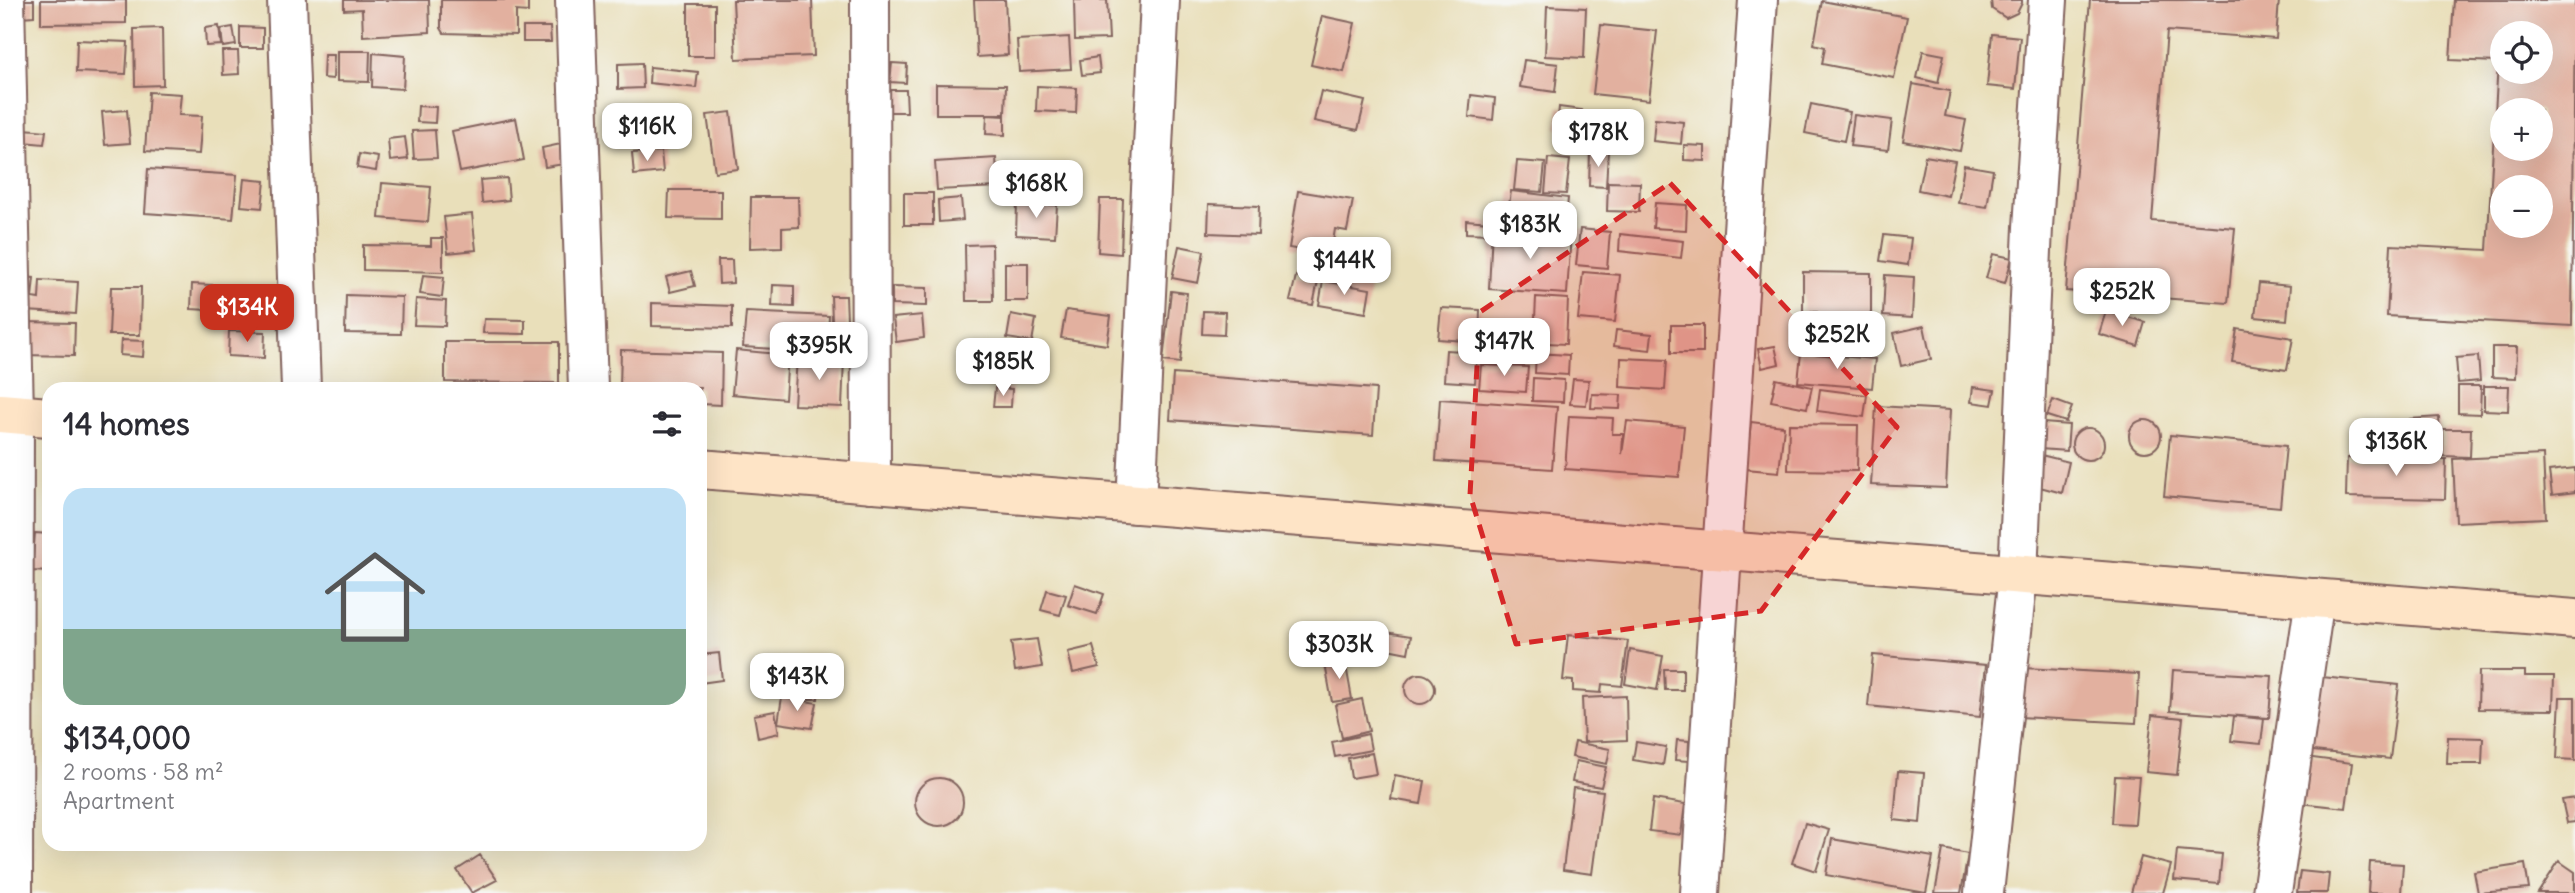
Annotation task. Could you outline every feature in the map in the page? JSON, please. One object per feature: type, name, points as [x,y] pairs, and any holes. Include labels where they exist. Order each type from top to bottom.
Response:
[{"type":"main road","points":[[707,470],[2575,619]]},
{"type":"street","points":[[5,0],[21,414],[13,893]]},
{"type":"street","points":[[287,0],[302,382]]},
{"type":"street","points":[[575,0],[588,382]]},
{"type":"street","points":[[870,0],[871,483]]},
{"type":"street","points":[[1136,504],[1160,0]]},
{"type":"street","points":[[1700,893],[1758,0]]},
{"type":"street","points":[[1984,893],[2018,575],[2033,227],[2048,0]]},
{"type":"street","points":[[2272,893],[2315,598]]},
{"type":"highlighted area","points":[[1670,183],[1897,427],[1761,611],[1516,644],[1470,495],[1480,312]]},
{"type":"building","points":[[20,0],[34,0],[34,16],[20,17]]},
{"type":"building","points":[[41,0],[126,0],[126,23],[41,24]]},
{"type":"building","points":[[344,0],[429,0],[430,32],[363,36],[362,9],[344,10]]},
{"type":"building","points":[[441,0],[528,0],[528,12],[516,11],[516,35],[444,33],[441,28]]},
{"type":"building","points":[[733,0],[812,0],[814,56],[736,59]]},
{"type":"building","points":[[974,0],[1005,0],[1008,55],[977,57]]},
{"type":"building","points":[[1074,0],[1107,0],[1109,39],[1075,40]]},
{"type":"building","points":[[1991,0],[2022,0],[2022,3],[2017,13],[2006,18],[1992,9]]},
{"type":"building","points":[[2090,0],[2279,0],[2276,39],[2167,31],[2152,221],[2235,228],[2228,303],[2066,291]]},
{"type":"building","points":[[2454,0],[2575,0],[2572,326],[2387,316],[2391,245],[2487,250],[2490,199],[2490,238],[2553,238],[2553,175],[2491,175],[2492,161],[2553,161],[2553,98],[2496,98],[2497,84],[2553,84],[2553,21],[2490,21],[2490,62],[2450,60]]},
{"type":"building","points":[[1822,1],[1907,17],[1894,78],[1822,64],[1825,47],[1814,44]]},
{"type":"building","points":[[688,4],[715,4],[715,56],[688,56]]},
{"type":"building","points":[[1547,6],[1586,8],[1584,58],[1545,56]]},
{"type":"building","points":[[1322,16],[1355,23],[1344,72],[1311,65]]},
{"type":"building","points":[[1601,25],[1657,31],[1649,100],[1593,94]]},
{"type":"building","points":[[219,26],[221,45],[206,46],[205,28]]},
{"type":"building","points":[[233,27],[236,45],[223,47],[221,29]]},
{"type":"building","points":[[240,27],[263,28],[263,48],[240,48]]},
{"type":"building","points":[[523,27],[550,27],[551,42],[523,42]]},
{"type":"building","points":[[162,28],[163,85],[135,86],[134,29]]},
{"type":"building","points":[[1992,34],[2020,37],[2015,89],[1987,86]]},
{"type":"building","points":[[1069,37],[1071,69],[1019,72],[1017,40]]},
{"type":"building","points":[[77,40],[128,42],[126,74],[76,72]]},
{"type":"building","points":[[222,51],[238,51],[239,74],[223,75]]},
{"type":"building","points":[[337,51],[370,51],[369,82],[337,81]]},
{"type":"building","points":[[1923,51],[1944,55],[1938,83],[1917,78]]},
{"type":"building","points":[[373,53],[405,56],[403,89],[372,87]]},
{"type":"building","points":[[324,55],[334,55],[333,79],[323,78]]},
{"type":"building","points":[[1098,57],[1100,73],[1082,75],[1080,60]]},
{"type":"building","points":[[1524,60],[1558,64],[1555,92],[1520,87]]},
{"type":"building","points":[[642,63],[643,88],[618,89],[618,64]]},
{"type":"building","points":[[892,63],[907,64],[906,83],[890,82]]},
{"type":"building","points":[[650,67],[698,72],[696,88],[649,83]]},
{"type":"building","points":[[936,84],[1006,85],[1005,114],[936,114]]},
{"type":"building","points":[[1913,84],[1950,91],[1945,116],[1966,120],[1960,151],[1903,141]]},
{"type":"building","points":[[1037,86],[1077,88],[1076,113],[1036,111]]},
{"type":"building","points":[[889,90],[906,90],[907,112],[890,112]]},
{"type":"building","points":[[1321,91],[1365,101],[1358,130],[1314,121]]},
{"type":"building","points":[[149,92],[181,94],[179,115],[202,116],[199,154],[145,151]]},
{"type":"building","points":[[1471,95],[1495,98],[1493,120],[1469,117]]},
{"type":"building","points":[[1811,104],[1850,112],[1844,141],[1805,133]]},
{"type":"building","points":[[418,106],[436,107],[435,123],[417,122]]},
{"type":"building","points":[[1559,107],[1582,110],[1580,131],[1557,128]]},
{"type":"building","points":[[127,110],[130,143],[105,145],[102,112]]},
{"type":"building","points":[[731,112],[738,169],[715,172],[707,115]]},
{"type":"building","points":[[987,115],[1005,116],[1005,135],[986,134]]},
{"type":"building","points":[[1854,115],[1892,120],[1888,150],[1850,146]]},
{"type":"building","points":[[516,118],[524,160],[460,172],[452,131]]},
{"type":"building","points":[[1655,119],[1683,122],[1681,144],[1653,141]]},
{"type":"building","points":[[24,129],[46,131],[44,144],[23,142]]},
{"type":"building","points":[[435,130],[437,158],[414,159],[412,131]]},
{"type":"building","points":[[405,137],[408,159],[390,161],[388,139]]},
{"type":"building","points":[[561,144],[564,164],[545,167],[542,148]]},
{"type":"building","points":[[1684,145],[1705,146],[1705,161],[1684,160]]},
{"type":"building","points":[[661,151],[663,172],[634,175],[632,153]]},
{"type":"building","points":[[1590,151],[1608,151],[1606,187],[1589,186]]},
{"type":"building","points":[[359,154],[378,157],[376,171],[357,168]]},
{"type":"building","points":[[1925,156],[1955,161],[1948,196],[1918,190]]},
{"type":"building","points":[[996,158],[998,187],[937,190],[935,162]]},
{"type":"building","points":[[1548,158],[1570,160],[1566,194],[1545,193]]},
{"type":"building","points":[[1517,161],[1545,163],[1542,192],[1514,190]]},
{"type":"building","points":[[1964,165],[1993,170],[1987,207],[1958,203]]},
{"type":"building","points":[[148,169],[237,175],[233,219],[145,213]]},
{"type":"building","points":[[507,178],[509,200],[482,203],[480,180]]},
{"type":"building","points":[[244,179],[265,181],[262,208],[241,206]]},
{"type":"building","points":[[1608,182],[1640,183],[1639,212],[1607,211]]},
{"type":"building","points":[[382,183],[431,187],[428,222],[379,218]]},
{"type":"building","points":[[669,190],[721,190],[721,219],[668,218]]},
{"type":"building","points":[[1298,191],[1353,200],[1347,231],[1335,229],[1331,255],[1289,248]]},
{"type":"building","points":[[1511,191],[1568,198],[1566,219],[1508,212]]},
{"type":"building","points":[[904,193],[933,193],[933,225],[904,225]]},
{"type":"building","points":[[751,197],[798,197],[799,227],[782,228],[782,247],[750,248]]},
{"type":"building","points":[[961,198],[963,220],[939,222],[938,200]]},
{"type":"building","points":[[1100,199],[1123,199],[1121,254],[1098,252]]},
{"type":"building","points":[[1017,203],[1057,205],[1055,237],[1016,235]]},
{"type":"building","points":[[1655,203],[1687,205],[1686,230],[1653,228]]},
{"type":"building","points":[[1209,204],[1259,206],[1258,235],[1208,233]]},
{"type":"building","points":[[472,214],[476,250],[448,253],[444,217]]},
{"type":"building","points":[[1466,220],[1489,222],[1489,234],[1466,233]]},
{"type":"building","points":[[1492,229],[1571,234],[1567,294],[1489,289]]},
{"type":"building","points":[[1580,229],[1610,232],[1607,268],[1576,265]]},
{"type":"building","points":[[1620,234],[1683,241],[1681,258],[1619,251]]},
{"type":"building","points":[[1884,235],[1911,238],[1908,265],[1880,261]]},
{"type":"building","points":[[431,238],[443,238],[443,272],[363,270],[363,245],[431,246]]},
{"type":"building","points":[[992,244],[993,301],[966,301],[965,245]]},
{"type":"building","points":[[1179,246],[1204,251],[1198,283],[1172,278]]},
{"type":"building","points":[[1993,254],[2012,258],[2005,283],[1986,278]]},
{"type":"building","points":[[718,260],[732,260],[733,283],[719,284]]},
{"type":"building","points":[[1005,263],[1028,263],[1028,301],[1005,301]]},
{"type":"building","points":[[691,271],[695,286],[670,292],[666,277]]},
{"type":"building","points":[[1583,272],[1620,275],[1615,322],[1578,319]]},
{"type":"building","points":[[1803,272],[1871,273],[1871,314],[1866,314],[1866,338],[1817,338],[1817,312],[1803,312]]},
{"type":"building","points":[[423,275],[444,277],[442,297],[420,294]]},
{"type":"building","points":[[1885,275],[1914,277],[1912,318],[1883,316]]},
{"type":"building","points":[[16,276],[34,278],[32,298],[39,299],[40,280],[78,282],[76,314],[26,311]]},
{"type":"building","points":[[1296,276],[1318,281],[1313,305],[1290,301]]},
{"type":"building","points":[[1323,281],[1370,289],[1366,313],[1319,305]]},
{"type":"building","points":[[2259,283],[2290,286],[2287,320],[2255,317]]},
{"type":"building","points":[[192,284],[227,286],[226,311],[191,309]]},
{"type":"building","points":[[773,285],[794,286],[794,307],[772,306]]},
{"type":"building","points":[[111,287],[141,287],[140,335],[109,335]]},
{"type":"building","points":[[892,287],[927,288],[927,306],[892,305]]},
{"type":"building","points":[[1171,291],[1187,293],[1180,363],[1163,361]]},
{"type":"building","points":[[346,295],[402,297],[401,334],[345,333]]},
{"type":"building","points":[[831,296],[846,296],[848,344],[833,345]]},
{"type":"building","points":[[1536,297],[1568,299],[1566,344],[1527,342],[1528,319],[1535,319]]},
{"type":"building","points":[[416,299],[446,301],[445,326],[414,325]]},
{"type":"building","points":[[652,303],[732,306],[732,328],[652,326]]},
{"type":"building","points":[[1441,308],[1480,310],[1479,342],[1438,339]]},
{"type":"building","points":[[1066,310],[1111,316],[1107,345],[1061,338]]},
{"type":"building","points":[[1203,311],[1225,312],[1224,335],[1202,334]]},
{"type":"building","points":[[2106,311],[2145,322],[2138,346],[2099,334]]},
{"type":"building","points":[[746,312],[829,316],[827,352],[743,347]]},
{"type":"building","points":[[1011,314],[1036,319],[1032,342],[1007,338]]},
{"type":"building","points":[[922,315],[924,338],[896,342],[893,318]]},
{"type":"building","points":[[484,319],[525,320],[525,334],[483,333]]},
{"type":"building","points":[[23,322],[75,323],[74,356],[23,355]]},
{"type":"building","points":[[1671,325],[1703,325],[1703,353],[1671,353]]},
{"type":"building","points":[[1924,326],[1931,359],[1901,366],[1894,333]]},
{"type":"building","points":[[2237,329],[2293,338],[2287,370],[2232,362]]},
{"type":"building","points":[[1616,330],[1652,334],[1650,350],[1614,346]]},
{"type":"building","points":[[229,331],[265,332],[264,358],[228,356]]},
{"type":"building","points":[[1484,337],[1520,339],[1518,361],[1483,359]]},
{"type":"building","points":[[121,340],[144,341],[143,357],[120,355]]},
{"type":"building","points":[[445,342],[559,342],[559,382],[445,382]]},
{"type":"building","points":[[1775,346],[1779,364],[1762,368],[1758,349]]},
{"type":"building","points":[[2492,347],[2517,347],[2516,378],[2492,377]]},
{"type":"building","points":[[621,350],[722,353],[721,405],[707,404],[707,382],[620,382]]},
{"type":"building","points":[[736,350],[788,355],[785,399],[732,394]]},
{"type":"building","points":[[1446,350],[1477,352],[1475,383],[1444,381]]},
{"type":"building","points":[[1536,353],[1569,355],[1568,375],[1535,373]]},
{"type":"building","points":[[1801,353],[1875,359],[1872,388],[1798,382]]},
{"type":"building","points":[[2478,356],[2480,381],[2458,383],[2456,358]]},
{"type":"building","points":[[797,357],[844,359],[842,407],[794,405]]},
{"type":"building","points":[[1621,358],[1667,360],[1665,390],[1620,387]]},
{"type":"building","points":[[1481,365],[1528,367],[1526,392],[1479,389]]},
{"type":"building","points":[[1173,374],[1376,389],[1373,435],[1170,420]]},
{"type":"building","points":[[1533,378],[1564,380],[1563,402],[1532,401]]},
{"type":"building","points":[[1573,379],[1589,380],[1586,405],[1570,404]]},
{"type":"building","points":[[1776,379],[1812,387],[1807,408],[1771,401]]},
{"type":"building","points":[[2458,386],[2481,386],[2480,414],[2458,413]]},
{"type":"building","points":[[2484,386],[2509,386],[2508,411],[2484,410]]},
{"type":"building","points":[[1973,387],[1995,390],[1992,405],[1971,402]]},
{"type":"building","points":[[995,388],[1012,389],[1011,407],[993,407]]},
{"type":"building","points":[[1820,389],[1867,395],[1864,417],[1817,411]]},
{"type":"building","points":[[1592,394],[1621,395],[1620,409],[1591,408]]},
{"type":"building","points":[[1440,399],[1557,407],[1552,469],[1436,461]]},
{"type":"building","points":[[2053,400],[2072,407],[2066,422],[2047,416]]},
{"type":"building","points":[[1876,406],[1950,410],[1946,488],[1871,485]]},
{"type":"building","points":[[1569,416],[1613,418],[1612,434],[1623,434],[1622,454],[1627,421],[1684,426],[1679,477],[1565,469]]},
{"type":"building","points":[[2439,417],[2441,455],[2411,456],[2410,419]]},
{"type":"building","points":[[2145,420],[2156,425],[2161,436],[2156,447],[2145,452],[2134,447],[2129,436],[2134,425]]},
{"type":"building","points":[[1751,422],[1784,426],[1779,472],[1746,469]]},
{"type":"building","points":[[2043,423],[2069,425],[2067,451],[2040,449]]},
{"type":"building","points":[[1789,424],[1858,425],[1857,471],[1788,470]]},
{"type":"building","points":[[2088,428],[2099,433],[2104,444],[2099,455],[2088,460],[2077,455],[2072,444],[2077,433]]},
{"type":"building","points":[[2355,429],[2374,430],[2372,453],[2354,452]]},
{"type":"building","points":[[2408,429],[2408,452],[2378,453],[2378,430]]},
{"type":"building","points":[[2443,429],[2471,429],[2470,457],[2443,456]]},
{"type":"building","points":[[2170,435],[2286,446],[2280,507],[2164,496]]},
{"type":"building","points":[[2037,454],[2069,462],[2062,493],[2029,484]]},
{"type":"building","points":[[2543,455],[2546,518],[2456,522],[2453,459]]},
{"type":"building","points":[[2347,458],[2446,459],[2445,499],[2346,497]]},
{"type":"building","points":[[2575,468],[2575,492],[2552,495],[2549,471]]},
{"type":"building","points":[[35,533],[42,534],[42,572],[32,571]]},
{"type":"building","points":[[1075,584],[1104,594],[1097,614],[1068,605]]},
{"type":"building","points":[[1047,590],[1066,595],[1060,615],[1041,610]]},
{"type":"building","points":[[1380,631],[1411,636],[1408,653],[1377,647]]},
{"type":"building","points":[[1568,635],[1628,641],[1622,686],[1602,684],[1601,693],[1573,691],[1573,681],[1563,680]]},
{"type":"building","points":[[1037,639],[1042,667],[1015,671],[1011,642]]},
{"type":"building","points":[[1093,646],[1099,667],[1073,673],[1068,652]]},
{"type":"building","points":[[1630,650],[1663,656],[1657,690],[1625,684]]},
{"type":"building","points":[[719,653],[722,680],[707,682],[707,654]]},
{"type":"building","points":[[1873,655],[1986,665],[1980,717],[1868,706]]},
{"type":"building","points":[[1345,660],[1352,699],[1332,702],[1325,664]]},
{"type":"building","points":[[2022,668],[2139,674],[2136,723],[2020,717]]},
{"type":"building","points":[[1664,669],[1683,669],[1683,690],[1665,690]]},
{"type":"building","points":[[2173,670],[2272,676],[2269,718],[2170,711]]},
{"type":"building","points":[[2479,671],[2525,671],[2525,676],[2554,676],[2553,710],[2478,709]]},
{"type":"building","points":[[1420,674],[1426,675],[1434,683],[1434,695],[1426,703],[1420,704],[1414,703],[1406,695],[1405,689],[1406,683],[1414,675]]},
{"type":"building","points":[[2312,676],[2399,685],[2390,759],[2304,750]]},
{"type":"building","points":[[793,680],[818,680],[818,699],[792,699]]},
{"type":"building","points":[[1626,696],[1627,740],[1584,742],[1582,698]]},
{"type":"building","points":[[782,697],[817,703],[812,728],[778,723]]},
{"type":"building","points":[[2560,697],[2575,697],[2575,760],[2557,759]]},
{"type":"building","points":[[1362,699],[1369,731],[1342,738],[1335,705]]},
{"type":"building","points":[[775,711],[779,733],[758,738],[754,715]]},
{"type":"building","points":[[2152,715],[2183,718],[2177,775],[2146,772]]},
{"type":"building","points":[[2234,716],[2264,719],[2261,744],[2231,741]]},
{"type":"building","points":[[1368,734],[1371,750],[1335,757],[1332,742]]},
{"type":"building","points":[[2448,737],[2483,738],[2482,764],[2447,764]]},
{"type":"building","points":[[1677,740],[1689,741],[1688,761],[1675,760]]},
{"type":"building","points":[[1575,742],[1610,749],[1607,764],[1572,757]]},
{"type":"building","points":[[1636,742],[1666,747],[1663,765],[1633,760]]},
{"type":"building","points":[[1372,753],[1376,774],[1351,778],[1348,758]]},
{"type":"building","points":[[2305,757],[2352,763],[2346,808],[2299,803]]},
{"type":"building","points":[[1576,761],[1606,767],[1601,787],[1572,782]]},
{"type":"building","points":[[1898,771],[1924,773],[1920,823],[1894,820]]},
{"type":"building","points":[[1395,775],[1425,781],[1421,804],[1391,799]]},
{"type":"building","points":[[2115,776],[2139,777],[2135,824],[2112,823]]},
{"type":"building","points":[[939,778],[956,785],[963,802],[956,819],[939,826],[922,819],[915,802],[922,785]]},
{"type":"building","points":[[1573,788],[1603,791],[1592,874],[1563,870]]},
{"type":"building","points":[[2575,798],[2575,822],[2567,823],[2562,800]]},
{"type":"building","points":[[1653,799],[1685,804],[1681,835],[1649,831]]},
{"type":"building","points":[[1805,823],[1829,830],[1816,871],[1792,863]]},
{"type":"building","points":[[1832,839],[1933,857],[1926,893],[1826,875]]},
{"type":"building","points":[[1943,849],[1968,854],[1961,893],[1935,893]]},
{"type":"building","points":[[2177,850],[2222,854],[2219,884],[2174,880]]},
{"type":"building","points":[[480,855],[497,880],[472,893],[457,870]]},
{"type":"building","points":[[2141,857],[2171,865],[2163,893],[2131,893]]},
{"type":"building","points":[[2559,861],[2575,872],[2575,893],[2538,893]]},
{"type":"building","points":[[2370,862],[2403,864],[2401,893],[2368,893]]},
{"type":"building","points":[[2525,864],[2529,889],[2478,893],[2474,872]]},
{"type":"building","points":[[2300,871],[2329,874],[2327,893],[2297,893]]}]
